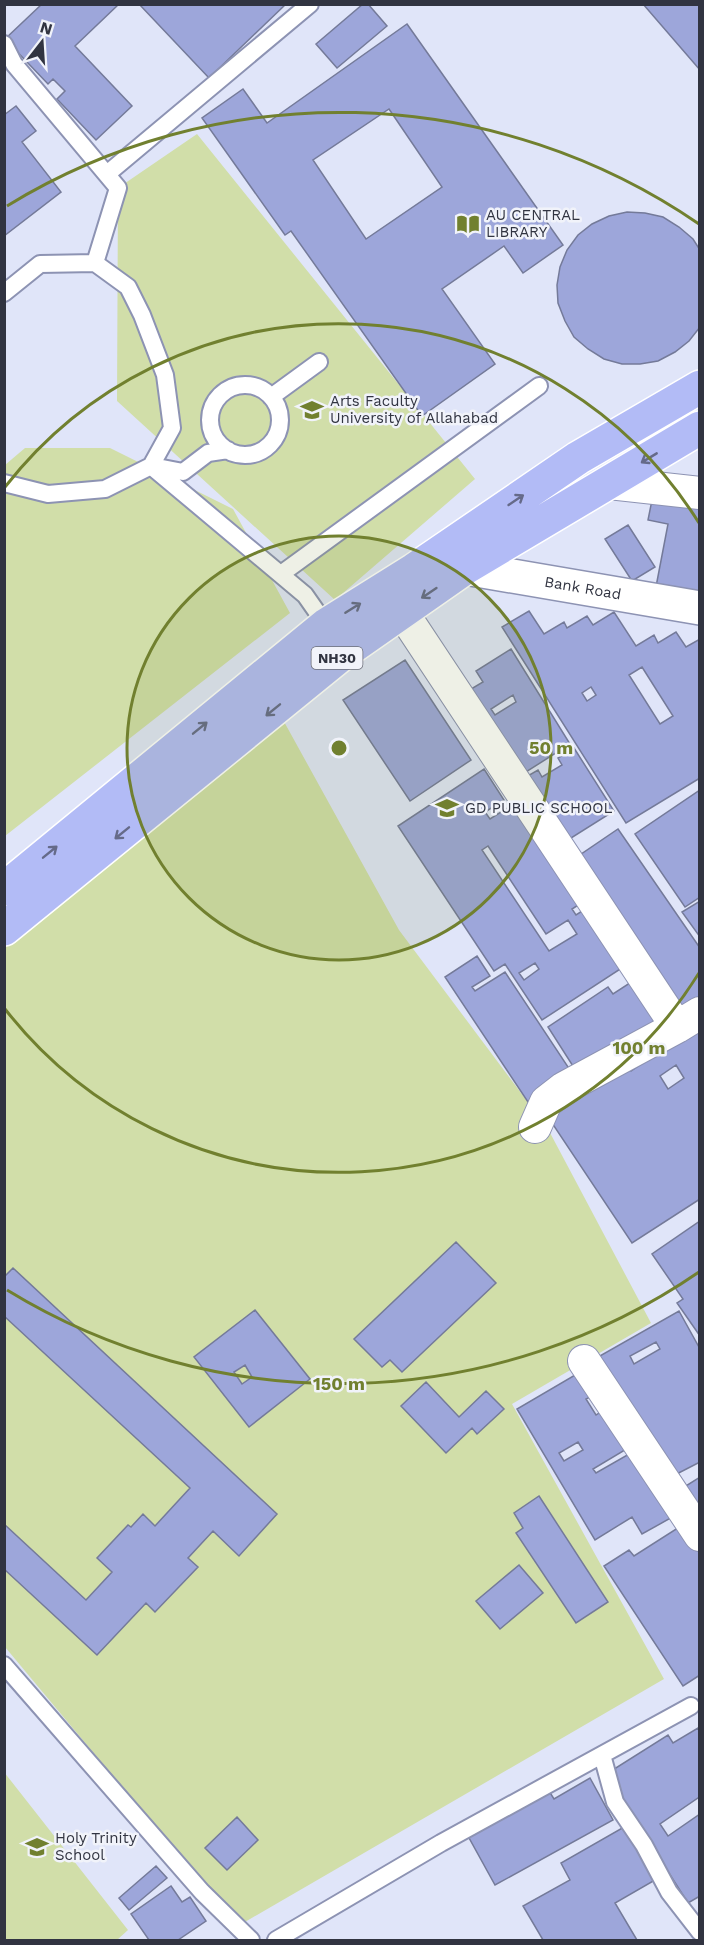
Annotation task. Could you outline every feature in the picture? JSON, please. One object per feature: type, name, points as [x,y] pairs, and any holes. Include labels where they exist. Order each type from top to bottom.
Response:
[{"type":"highway","points":[[4,889],[326,626],[456,558],[578,458],[699,387]]},
{"type":"highway","name":"NH30","points":[[4,928],[342,654],[402,612],[456,558],[609,483],[699,428]]},
{"type":"street","points":[[609,483],[699,493]]},
{"type":"street","name":"Bank Road","points":[[456,558],[699,608]]},
{"type":"street","points":[[402,612],[688,1020],[564,1088],[546,1102],[535,1126]]},
{"type":"street","points":[[584,1361],[699,1536]]},
{"type":"lane","points":[[107,174],[310,4]]},
{"type":"lane","points":[[4,44],[14,64],[118,188],[95,264]]},
{"type":"lane","points":[[4,293],[40,264],[95,264],[128,287],[142,315],[165,375],[172,429],[151,466],[105,489],[48,494],[4,483]]},
{"type":"lane","points":[[271,397],[319,362]]},
{"type":"lane","points":[[256,386],[271,397],[279,410],[280,422],[277,433],[263,450],[252,454],[241,454],[228,450],[214,435],[210,424],[211,412],[215,402],[233,387],[256,386]]},
{"type":"lane","points":[[281,574],[539,386]]},
{"type":"lane","points":[[208,453],[214,435]]},
{"type":"lane","points":[[151,466],[183,472],[208,453],[228,450]]},
{"type":"lane","points":[[151,466],[305,595],[326,626]]},
{"type":"lane","points":[[4,1665],[202,1892],[251,1941]]},
{"type":"lane","points":[[276,1941],[441,1843],[691,1706]]},
{"type":"lane","points":[[602,1755],[615,1802],[644,1845],[669,1892],[699,1932]]},
{"type":"green space","points":[[197,134],[475,479],[335,600],[117,401],[118,188]]},
{"type":"green space","points":[[25,448],[110,448],[233,509],[290,613],[5,836],[5,465]]},
{"type":"green space","points":[[282,718],[399,930],[548,1129],[651,1323],[512,1404],[664,1679],[238,1926],[5,1647],[4,925]]},
{"type":"green space","name":"Holy Trinity School","points":[[4,1772],[128,1930],[117,1940],[5,1940]]},
{"type":"building","points":[[42,4],[119,4],[75,46],[132,106],[96,140],[57,99],[65,91],[53,79],[48,84],[5,39]]},
{"type":"building","points":[[139,4],[286,4],[209,78]]},
{"type":"building","points":[[363,4],[368,4],[387,26],[337,68],[316,44]]},
{"type":"building","points":[[643,4],[700,4],[700,70]]},
{"type":"building","name":"AU CENTRAL LIBRARY","points":[[407,24],[563,245],[523,273],[504,246],[442,289],[495,364],[422,416],[291,231],[285,235],[202,118],[243,89],[267,123]],"holes":[[[389,109],[442,187],[366,239],[313,160]]]},
{"type":"building","points":[[16,106],[36,131],[22,142],[61,192],[4,236],[4,115]]},
{"type":"building","points":[[627,212],[663,217],[693,239],[700,250],[700,327],[689,341],[675,352],[658,361],[640,364],[622,364],[604,359],[588,349],[574,337],[558,303],[557,285],[560,267],[567,250],[578,235],[592,224],[609,216]]},
{"type":"building","points":[[652,500],[700,509],[700,600],[655,592],[668,524],[648,520]]},
{"type":"building","points":[[628,525],[655,567],[632,581],[605,539]]},
{"type":"building","points":[[529,611],[544,634],[564,622],[567,628],[587,616],[593,625],[614,612],[636,646],[654,635],[658,643],[676,632],[686,647],[700,639],[700,778],[626,823],[502,627]],"holes":[[[642,667],[673,716],[660,724],[629,675]],[[591,687],[596,695],[587,701],[582,693]]]},
{"type":"building","points":[[511,649],[570,744],[518,777],[466,692],[483,682],[476,671]],"holes":[[[513,695],[516,702],[495,715],[491,709]]]},
{"type":"building","points":[[405,660],[471,760],[410,801],[343,700]]},
{"type":"building","points":[[574,748],[614,811],[560,845],[519,781],[538,770],[542,777],[562,765],[558,758]]},
{"type":"building","points":[[484,769],[504,800],[485,812],[490,819],[523,798],[589,898],[572,909],[576,915],[593,904],[631,962],[542,1020],[505,964],[494,971],[398,826]],"holes":[[[488,846],[546,934],[568,920],[577,934],[549,951],[482,850]],[[535,963],[539,969],[524,980],[519,973]]]},
{"type":"building","points":[[700,790],[700,897],[685,907],[635,834]]},
{"type":"building","points":[[618,829],[700,948],[700,1007],[680,1020],[571,861]]},
{"type":"building","points":[[700,901],[700,937],[682,912]]},
{"type":"building","points":[[477,956],[490,976],[472,987],[475,991],[505,972],[574,1076],[530,1105],[445,977]]},
{"type":"building","points":[[639,977],[670,1024],[578,1074],[548,1027],[608,987],[613,994]]},
{"type":"building","points":[[700,1024],[700,1199],[632,1243],[544,1111],[623,1060],[631,1071]],"holes":[[[676,1065],[684,1078],[668,1089],[660,1076]]]},
{"type":"building","points":[[700,1221],[700,1336],[677,1303],[683,1299],[652,1254]]},
{"type":"building","points":[[456,1242],[496,1283],[402,1372],[390,1360],[382,1367],[354,1339]]},
{"type":"building","points":[[13,1268],[277,1514],[239,1556],[213,1531],[188,1558],[198,1567],[155,1612],[146,1603],[97,1655],[4,1569],[4,1524],[86,1600],[112,1572],[97,1558],[128,1525],[131,1527],[143,1514],[155,1526],[190,1488],[4,1316],[4,1277]]},
{"type":"building","points":[[255,1310],[310,1379],[249,1427],[194,1357]],"holes":[[[245,1365],[252,1377],[242,1384],[234,1372]]]},
{"type":"building","points":[[679,1311],[700,1349],[700,1462],[667,1479],[591,1361]],"holes":[[[656,1342],[660,1349],[634,1364],[630,1356]]]},
{"type":"building","points":[[587,1368],[676,1515],[642,1534],[632,1517],[595,1540],[517,1409]],"holes":[[[592,1396],[602,1411],[596,1415],[586,1399]],[[578,1442],[583,1450],[564,1461],[559,1453]],[[628,1448],[631,1453],[596,1473],[593,1469]]]},
{"type":"building","points":[[426,1382],[459,1417],[486,1391],[504,1409],[477,1434],[472,1428],[446,1453],[401,1406]]},
{"type":"building","points":[[700,1477],[700,1517],[681,1489]]},
{"type":"building","points":[[539,1496],[608,1602],[576,1623],[516,1533],[523,1528],[514,1513]]},
{"type":"building","points":[[684,1524],[700,1548],[700,1675],[683,1686],[604,1566],[629,1550],[634,1556]]},
{"type":"building","points":[[519,1565],[543,1593],[500,1629],[476,1601]]},
{"type":"building","points":[[698,1728],[700,1731],[700,1800],[698,1798],[660,1824],[668,1836],[700,1814],[700,1896],[688,1903],[609,1779],[611,1771],[668,1735],[673,1743]]},
{"type":"building","points":[[590,1778],[613,1820],[495,1885],[468,1836],[549,1791],[554,1799]]},
{"type":"building","points":[[237,1817],[258,1840],[227,1870],[205,1848]]},
{"type":"building","points":[[631,1823],[662,1876],[615,1903],[637,1940],[543,1940],[523,1906],[570,1880],[561,1863]]},
{"type":"building","points":[[156,1866],[167,1878],[129,1910],[119,1898]]},
{"type":"building","points":[[171,1886],[182,1902],[190,1897],[206,1921],[178,1940],[149,1940],[131,1914]]},
{"type":"place","name":"AU CENTRAL LIBRARY","points":[[468,224]]},
{"type":"place","name":"Arts Faculty University of Allahabad","points":[[312,410]]},
{"type":"place","name":"GD PUBLIC SCHOOL","points":[[447,808]]},
{"type":"place","name":"Holy Trinity School","points":[[37,1847]]}]
